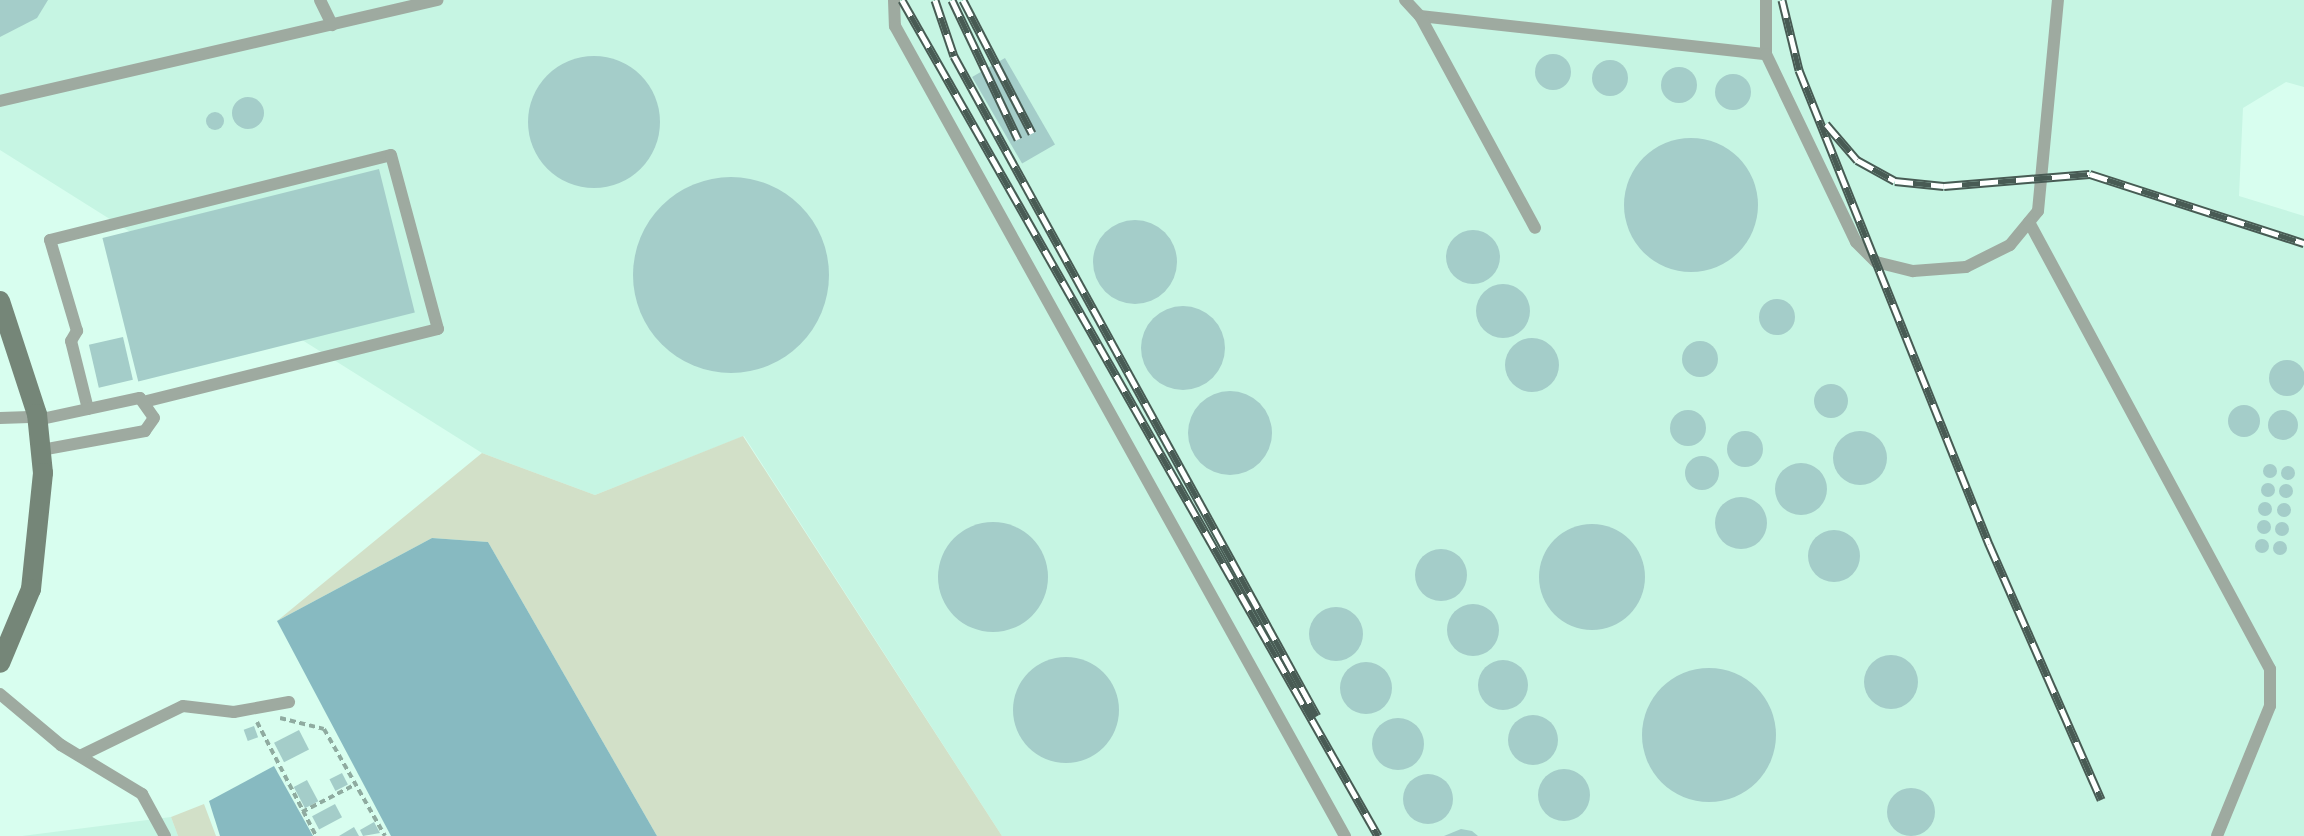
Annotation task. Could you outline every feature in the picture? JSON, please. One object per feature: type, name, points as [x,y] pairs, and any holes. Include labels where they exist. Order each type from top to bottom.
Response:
[{"type":"street","points":[[0,301],[37,418],[41,450],[42,533],[34,575],[0,663]]},
{"type":"lane","points":[[320,0],[332,25]]},
{"type":"lane","points":[[0,101],[437,0]]},
{"type":"lane","points":[[894,0],[895,26],[1345,836]]},
{"type":"lane","points":[[1405,0],[1420,16],[1535,228]]},
{"type":"lane","points":[[1766,0],[1766,54],[1856,242],[1876,262],[1913,271],[1966,267],[2010,245],[2038,211],[2058,0]]},
{"type":"lane","points":[[1420,16],[1766,54]]},
{"type":"lane","points":[[0,418],[37,418],[148,401],[438,329],[391,155],[50,240],[77,331],[71,341],[88,409]]},
{"type":"lane","points":[[2029,222],[2270,669],[2270,706],[2217,836]]},
{"type":"lane","points":[[41,450],[145,431],[154,418],[148,401]]},
{"type":"lane","points":[[0,694],[80,756],[142,794],[165,836]]},
{"type":"lane","points":[[80,756],[183,706],[251,709],[289,702]]},
{"type":"path","points":[[274,705],[282,722],[324,729],[385,836]]},
{"type":"path","points":[[251,709],[316,836]]},
{"type":"path","points":[[302,812],[356,784]]},
{"type":"shaded area","points":[[0,0],[2304,0],[2304,87],[2286,82],[2243,108],[2239,196],[2304,216],[2304,836],[1002,836],[744,436],[595,495],[482,453],[0,150]]},
{"type":"shaded area","points":[[743,436],[1002,836],[657,836],[488,542],[432,538],[277,621],[482,453],[595,495]]},
{"type":"shaded area","points":[[204,804],[216,836],[178,836],[171,817]]},
{"type":"shaded area","points":[[171,817],[178,836],[22,836]]},
{"type":"water","points":[[432,538],[488,542],[657,836],[391,836],[277,621]]},
{"type":"water","points":[[274,766],[313,836],[220,836],[209,801]]},
{"type":"building","points":[[0,0],[48,0],[37,18],[0,37]]},
{"type":"building","points":[[1553,54],[1566,59],[1571,72],[1566,85],[1553,90],[1540,85],[1535,72],[1540,59]]},
{"type":"building","points":[[594,56],[619,61],[641,75],[655,97],[660,122],[655,147],[641,169],[619,183],[594,188],[569,183],[547,169],[533,147],[528,122],[533,97],[547,75],[569,61]]},
{"type":"building","points":[[1005,58],[1055,145],[1022,164],[972,77]]},
{"type":"building","points":[[1610,60],[1623,65],[1628,78],[1623,91],[1610,96],[1597,91],[1592,78],[1597,65]]},
{"type":"building","points":[[1679,67],[1691,73],[1697,85],[1691,97],[1679,103],[1667,97],[1661,85],[1667,73]]},
{"type":"building","points":[[1733,74],[1746,79],[1751,92],[1746,105],[1733,110],[1720,105],[1715,92],[1720,79]]},
{"type":"building","points":[[248,97],[259,102],[264,113],[259,124],[248,129],[237,124],[232,113],[237,102]]},
{"type":"building","points":[[211,112],[219,112],[224,121],[222,128],[211,130],[206,125],[206,117]]},
{"type":"building","points":[[1691,138],[1717,143],[1739,157],[1753,179],[1758,205],[1753,231],[1739,253],[1717,267],[1691,272],[1665,267],[1643,253],[1629,231],[1624,205],[1629,179],[1643,157],[1665,143]]},
{"type":"building","points":[[379,169],[415,313],[138,382],[102,238]]},
{"type":"building","points":[[731,177],[769,184],[786,193],[800,206],[813,220],[822,237],[829,275],[822,313],[813,330],[800,344],[786,357],[769,366],[731,373],[693,366],[676,357],[662,344],[649,330],[640,313],[633,275],[640,237],[649,220],[662,206],[676,193],[693,184]]},
{"type":"building","points":[[1135,220],[1151,223],[1165,232],[1174,246],[1177,262],[1174,278],[1165,292],[1151,301],[1135,304],[1119,301],[1105,292],[1096,278],[1093,262],[1096,246],[1105,232],[1119,223]]},
{"type":"building","points":[[1473,230],[1492,238],[1500,257],[1492,276],[1473,284],[1454,276],[1446,257],[1454,238]]},
{"type":"building","points":[[1503,284],[1522,292],[1530,311],[1522,330],[1503,338],[1484,330],[1476,311],[1484,292]]},
{"type":"building","points":[[1777,299],[1790,304],[1795,317],[1790,330],[1777,335],[1764,330],[1759,317],[1764,304]]},
{"type":"building","points":[[1175,306],[1191,306],[1207,313],[1218,324],[1225,348],[1222,364],[1213,378],[1191,390],[1175,390],[1159,383],[1148,372],[1141,356],[1141,340],[1148,324],[1159,313]]},
{"type":"building","points":[[123,337],[133,380],[99,388],[89,345]]},
{"type":"building","points":[[1532,338],[1551,346],[1559,365],[1551,384],[1532,392],[1513,384],[1505,365],[1513,346]]},
{"type":"building","points":[[1700,341],[1712,347],[1718,359],[1712,371],[1700,377],[1688,371],[1682,359],[1688,347]]},
{"type":"building","points":[[2287,360],[2300,365],[2305,378],[2300,391],[2287,396],[2274,391],[2269,378],[2274,365]]},
{"type":"building","points":[[1831,384],[1843,389],[1848,401],[1843,413],[1831,418],[1819,413],[1814,401],[1819,389]]},
{"type":"building","points":[[1230,391],[1246,394],[1260,403],[1269,417],[1272,433],[1269,449],[1260,463],[1246,472],[1230,475],[1214,472],[1200,463],[1191,449],[1188,433],[1191,417],[1200,403],[1214,394]]},
{"type":"building","points":[[2244,405],[2255,410],[2260,421],[2255,432],[2244,437],[2233,432],[2228,421],[2233,410]]},
{"type":"building","points":[[1688,410],[1700,416],[1706,428],[1700,440],[1688,446],[1676,440],[1670,428],[1676,416]]},
{"type":"building","points":[[2283,410],[2294,414],[2298,425],[2294,436],[2283,440],[2272,436],[2268,425],[2272,414]]},
{"type":"building","points":[[1745,431],[1758,436],[1763,449],[1758,462],[1745,467],[1732,462],[1727,449],[1732,436]]},
{"type":"building","points":[[1860,431],[1879,439],[1887,458],[1879,477],[1860,485],[1841,477],[1833,458],[1841,439]]},
{"type":"building","points":[[1702,456],[1714,461],[1719,473],[1714,485],[1702,490],[1690,485],[1685,473],[1690,461]]},
{"type":"building","points":[[1801,463],[1820,470],[1827,489],[1820,508],[1801,515],[1782,508],[1775,489],[1782,470]]},
{"type":"building","points":[[2270,464],[2277,471],[2270,478],[2263,471]]},
{"type":"building","points":[[2288,466],[2295,473],[2288,480],[2281,473]]},
{"type":"building","points":[[2268,483],[2275,490],[2268,497],[2261,490]]},
{"type":"building","points":[[2286,484],[2293,491],[2286,498],[2279,491]]},
{"type":"building","points":[[1741,497],[1760,504],[1767,523],[1760,542],[1741,549],[1722,542],[1715,523],[1722,504]]},
{"type":"building","points":[[2265,502],[2272,509],[2265,516],[2258,509]]},
{"type":"building","points":[[2284,503],[2291,510],[2284,517],[2277,510]]},
{"type":"building","points":[[2264,520],[2271,527],[2264,534],[2257,527]]},
{"type":"building","points":[[993,522],[1014,526],[1032,538],[1044,556],[1048,577],[1044,598],[1032,616],[1014,628],[993,632],[972,628],[954,616],[942,598],[938,577],[942,556],[954,538],[972,526]]},
{"type":"building","points":[[2282,522],[2289,529],[2282,536],[2275,529]]},
{"type":"building","points":[[1592,524],[1612,528],[1630,539],[1641,557],[1645,577],[1641,597],[1630,615],[1612,626],[1592,630],[1572,626],[1554,615],[1543,597],[1539,577],[1543,557],[1554,539],[1572,528]]},
{"type":"building","points":[[1834,530],[1852,538],[1860,556],[1852,574],[1834,582],[1816,574],[1808,556],[1816,538]]},
{"type":"building","points":[[2262,539],[2269,546],[2262,553],[2255,546]]},
{"type":"building","points":[[2280,541],[2287,548],[2280,555],[2273,548]]},
{"type":"building","points":[[1441,549],[1459,557],[1467,575],[1459,593],[1441,601],[1423,593],[1415,575],[1423,557]]},
{"type":"building","points":[[1473,604],[1491,612],[1499,630],[1491,648],[1473,656],[1455,648],[1447,630],[1455,612]]},
{"type":"building","points":[[1336,607],[1355,615],[1363,634],[1355,653],[1336,661],[1317,653],[1309,634],[1317,615]]},
{"type":"building","points":[[1891,655],[1910,663],[1918,682],[1910,701],[1891,709],[1872,701],[1864,682],[1872,663]]},
{"type":"building","points":[[1066,657],[1086,661],[1103,673],[1115,690],[1119,710],[1115,730],[1103,747],[1086,759],[1066,763],[1046,759],[1029,747],[1017,730],[1013,710],[1017,690],[1029,673],[1046,661]]},
{"type":"building","points":[[1493,661],[1513,661],[1527,675],[1527,695],[1513,709],[1493,709],[1479,695],[1479,675]]},
{"type":"building","points":[[1366,662],[1384,670],[1392,688],[1384,706],[1366,714],[1348,706],[1340,688],[1348,670]]},
{"type":"building","points":[[1709,668],[1735,673],[1756,688],[1771,709],[1776,735],[1771,761],[1756,782],[1735,797],[1709,802],[1683,797],[1662,782],[1647,761],[1642,735],[1647,709],[1662,688],[1683,673]]},
{"type":"building","points":[[1523,716],[1543,716],[1557,730],[1557,750],[1543,764],[1523,764],[1509,750],[1509,730]]},
{"type":"building","points":[[1398,718],[1417,725],[1424,744],[1417,763],[1398,770],[1379,763],[1372,744],[1379,725]]},
{"type":"building","points":[[254,726],[258,737],[248,741],[244,730]]},
{"type":"building","points":[[299,730],[309,750],[284,762],[274,743]]},
{"type":"building","points":[[1564,769],[1582,777],[1590,795],[1582,813],[1564,821],[1546,813],[1538,795],[1546,777]]},
{"type":"building","points":[[342,773],[348,785],[335,791],[330,779]]},
{"type":"building","points":[[1428,774],[1446,781],[1453,799],[1446,817],[1428,824],[1410,817],[1403,799],[1410,781]]},
{"type":"building","points":[[307,780],[318,801],[305,808],[294,787]]},
{"type":"building","points":[[1911,788],[1928,795],[1935,812],[1928,829],[1911,836],[1894,829],[1887,812],[1894,795]]},
{"type":"building","points":[[335,804],[342,817],[319,829],[312,816]]},
{"type":"building","points":[[374,822],[380,833],[363,836],[360,830]]},
{"type":"building","points":[[354,827],[359,836],[339,836]]},
{"type":"building","points":[[1461,829],[1478,836],[1444,836]]},
{"type":"railway","points":[[902,0],[1378,836]]},
{"type":"railway","points":[[935,0],[954,56],[1317,716]]},
{"type":"railway","points":[[952,0],[1018,139]]},
{"type":"railway","points":[[963,0],[1032,133]]},
{"type":"railway","points":[[1782,0],[1799,70],[1989,544],[2101,799]]},
{"type":"railway","points":[[1826,124],[1857,160],[1895,181],[1944,186],[2090,174],[2304,243]]}]
